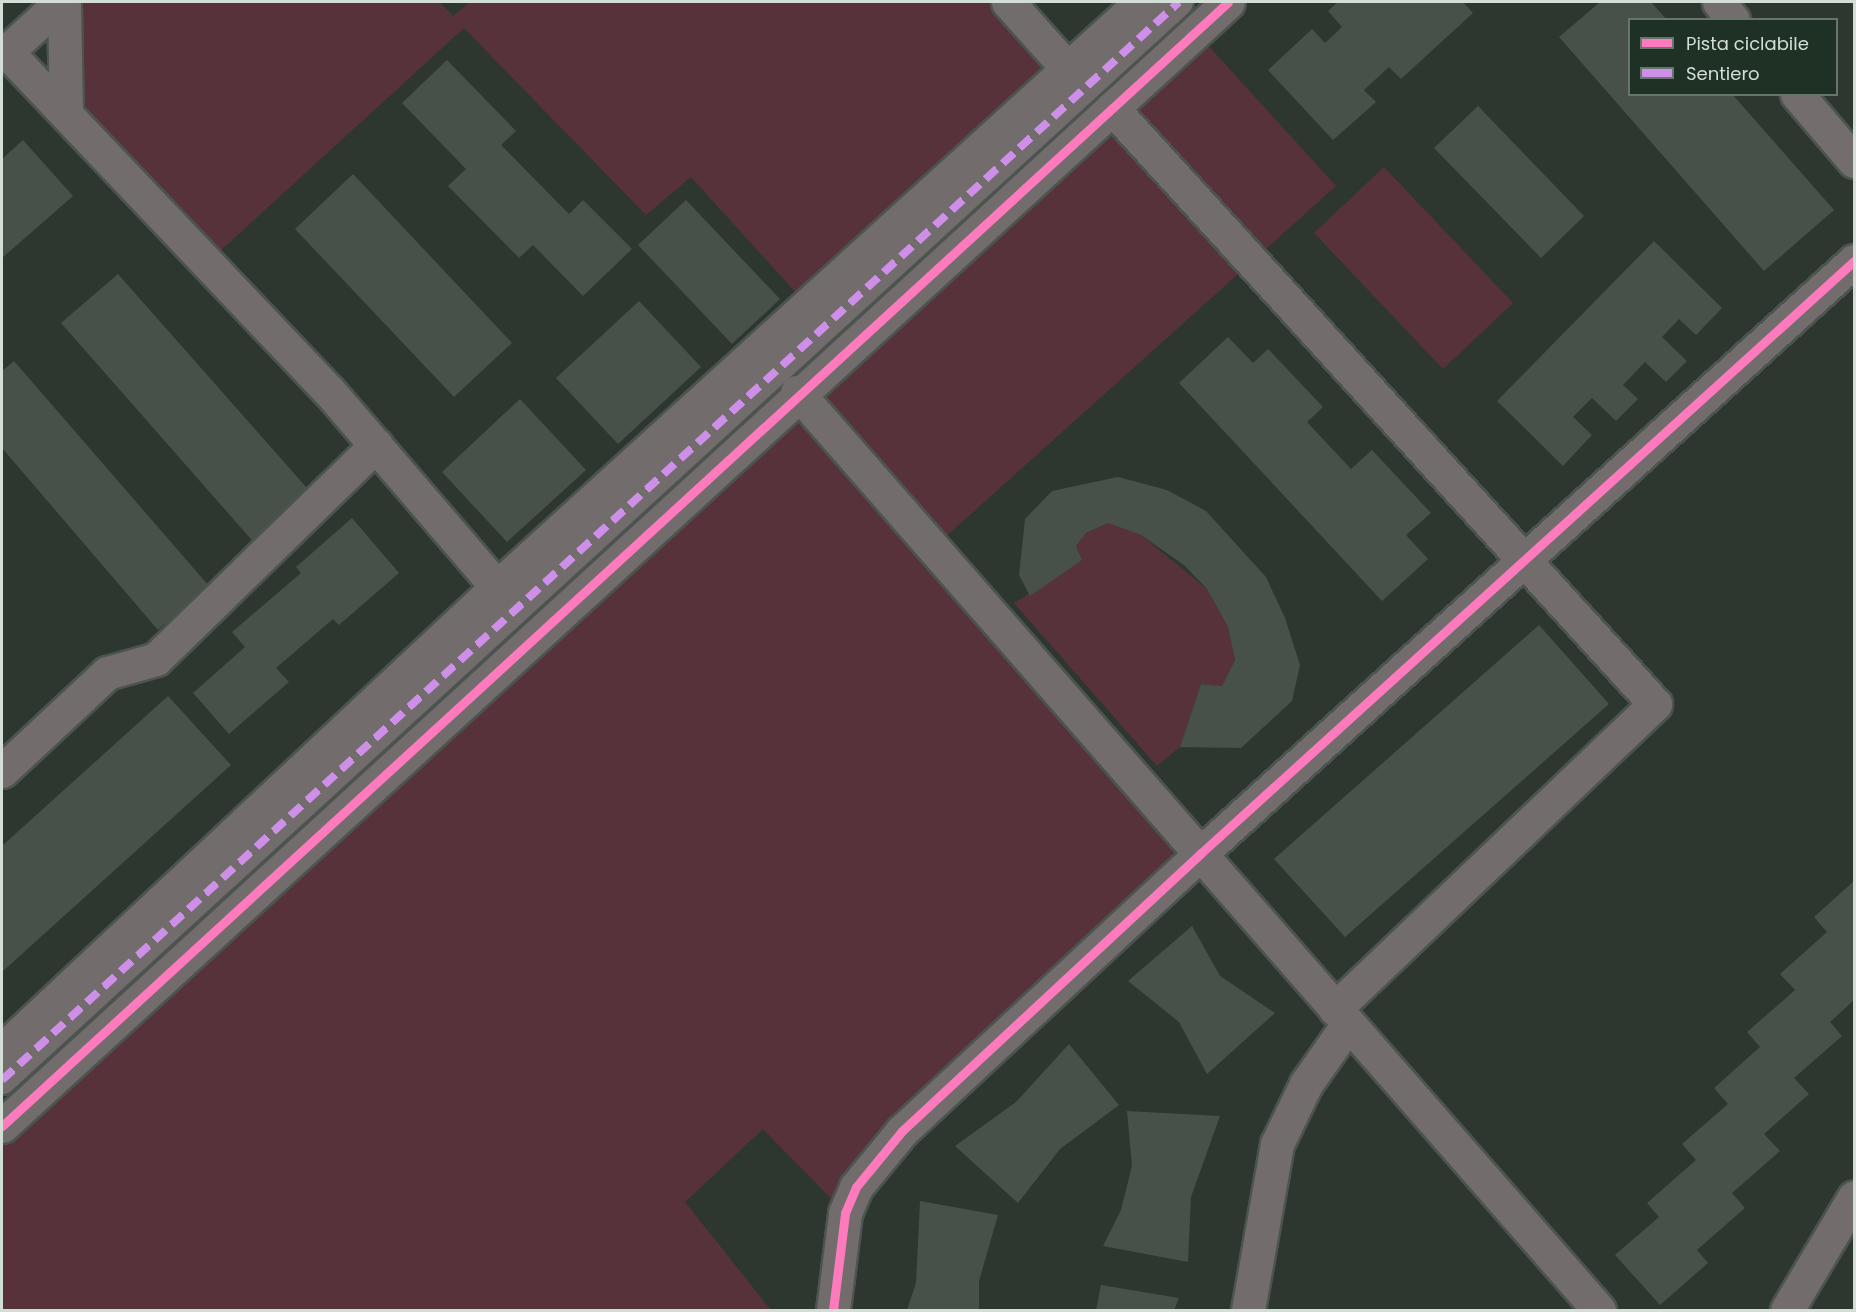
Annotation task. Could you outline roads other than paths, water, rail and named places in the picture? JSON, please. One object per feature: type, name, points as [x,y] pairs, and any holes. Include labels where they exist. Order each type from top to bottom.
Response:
[{"type":"main road","points":[[1719,2],[1731,18]]},
{"type":"main road","points":[[1799,96],[1854,161]]},
{"type":"street","points":[[62,2],[4,54],[66,114],[376,446],[497,587]]},
{"type":"street","points":[[62,2],[66,114]]},
{"type":"street","points":[[1008,2],[1068,69]]},
{"type":"street","points":[[2,1050],[497,587],[1141,2]]},
{"type":"street","points":[[2,1080],[1179,2]]},
{"type":"street","points":[[2,1126],[797,392],[1228,2]]},
{"type":"street","points":[[1112,108],[1655,704],[1341,1017],[1277,1144],[1248,1311]]},
{"type":"street","points":[[833,1311],[838,1233],[856,1187],[902,1131],[1200,854],[1854,261]]},
{"type":"street","points":[[797,392],[1599,1311]]},
{"type":"street","points":[[2,771],[107,673],[156,659],[376,446]]},
{"type":"street","points":[[1787,1311],[1854,1197]]}]
